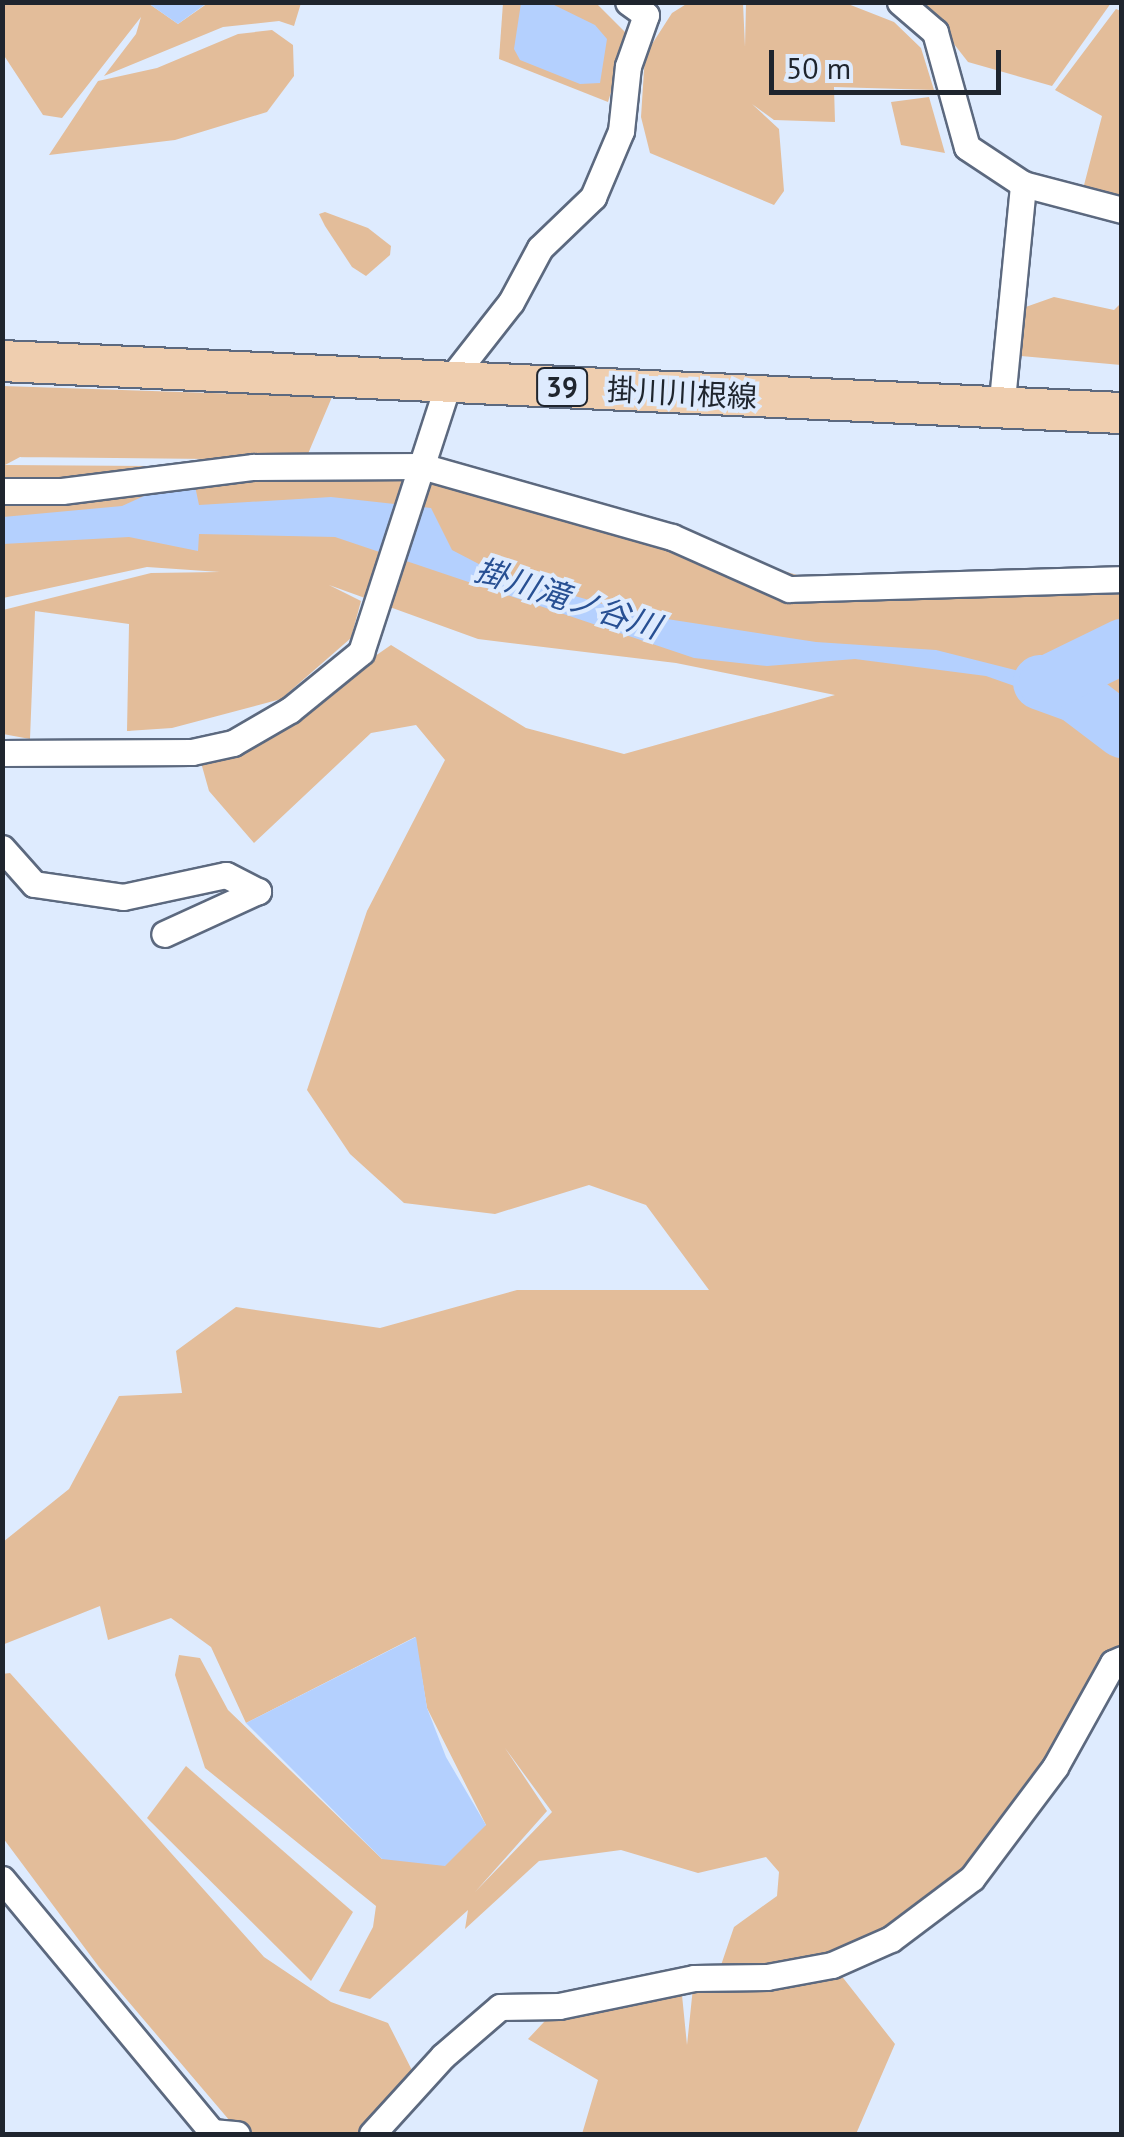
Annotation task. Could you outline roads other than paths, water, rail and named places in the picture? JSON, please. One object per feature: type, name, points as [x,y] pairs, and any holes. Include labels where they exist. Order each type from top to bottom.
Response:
[{"type":"main road","name":"掛川川根線","points":[[2,361],[1122,413]]},
{"type":"street","points":[[900,2],[935,32],[967,147],[1024,184],[1122,210]]},
{"type":"street","points":[[2,753],[192,752],[233,743],[290,710],[361,652],[449,381],[511,302],[540,248],[593,197],[621,131],[628,66],[645,7]]},
{"type":"street","points":[[1001,410],[1024,184]]},
{"type":"street","points":[[2,491],[62,491],[253,467],[421,466],[672,536],[789,590],[1122,579]]},
{"type":"street","points":[[2,848],[34,884],[124,897],[226,876],[258,891],[164,934]]},
{"type":"street","points":[[372,2134],[443,2056],[500,2007],[560,2006],[694,1978],[767,1977],[832,1965],[890,1940],[972,1878],[1056,1767],[1113,1664],[1122,1659]]},
{"type":"street","points":[[2,1879],[218,2134]]},
{"type":"water","points":[[148,2],[207,3],[178,24]]},
{"type":"water","points":[[521,3],[550,3],[595,25],[607,39],[600,83],[580,84],[520,60],[514,49]]},
{"type":"water","points":[[195,486],[199,505],[331,497],[431,508],[452,550],[498,574],[641,615],[816,642],[936,650],[1074,685],[1121,723],[986,676],[855,659],[767,666],[694,658],[335,537],[199,534],[198,551],[129,537],[3,544],[3,517],[122,506],[155,491]]},
{"type":"water","points":[[416,1637],[427,1708],[446,1757],[486,1825],[445,1866],[382,1859],[246,1723]]},
{"type":"waterway","name":"掛川滝ノ谷川","points":[[1046,683],[1122,646]]},
{"type":"waterway","points":[[1040,682],[1076,695],[1122,730]]}]
